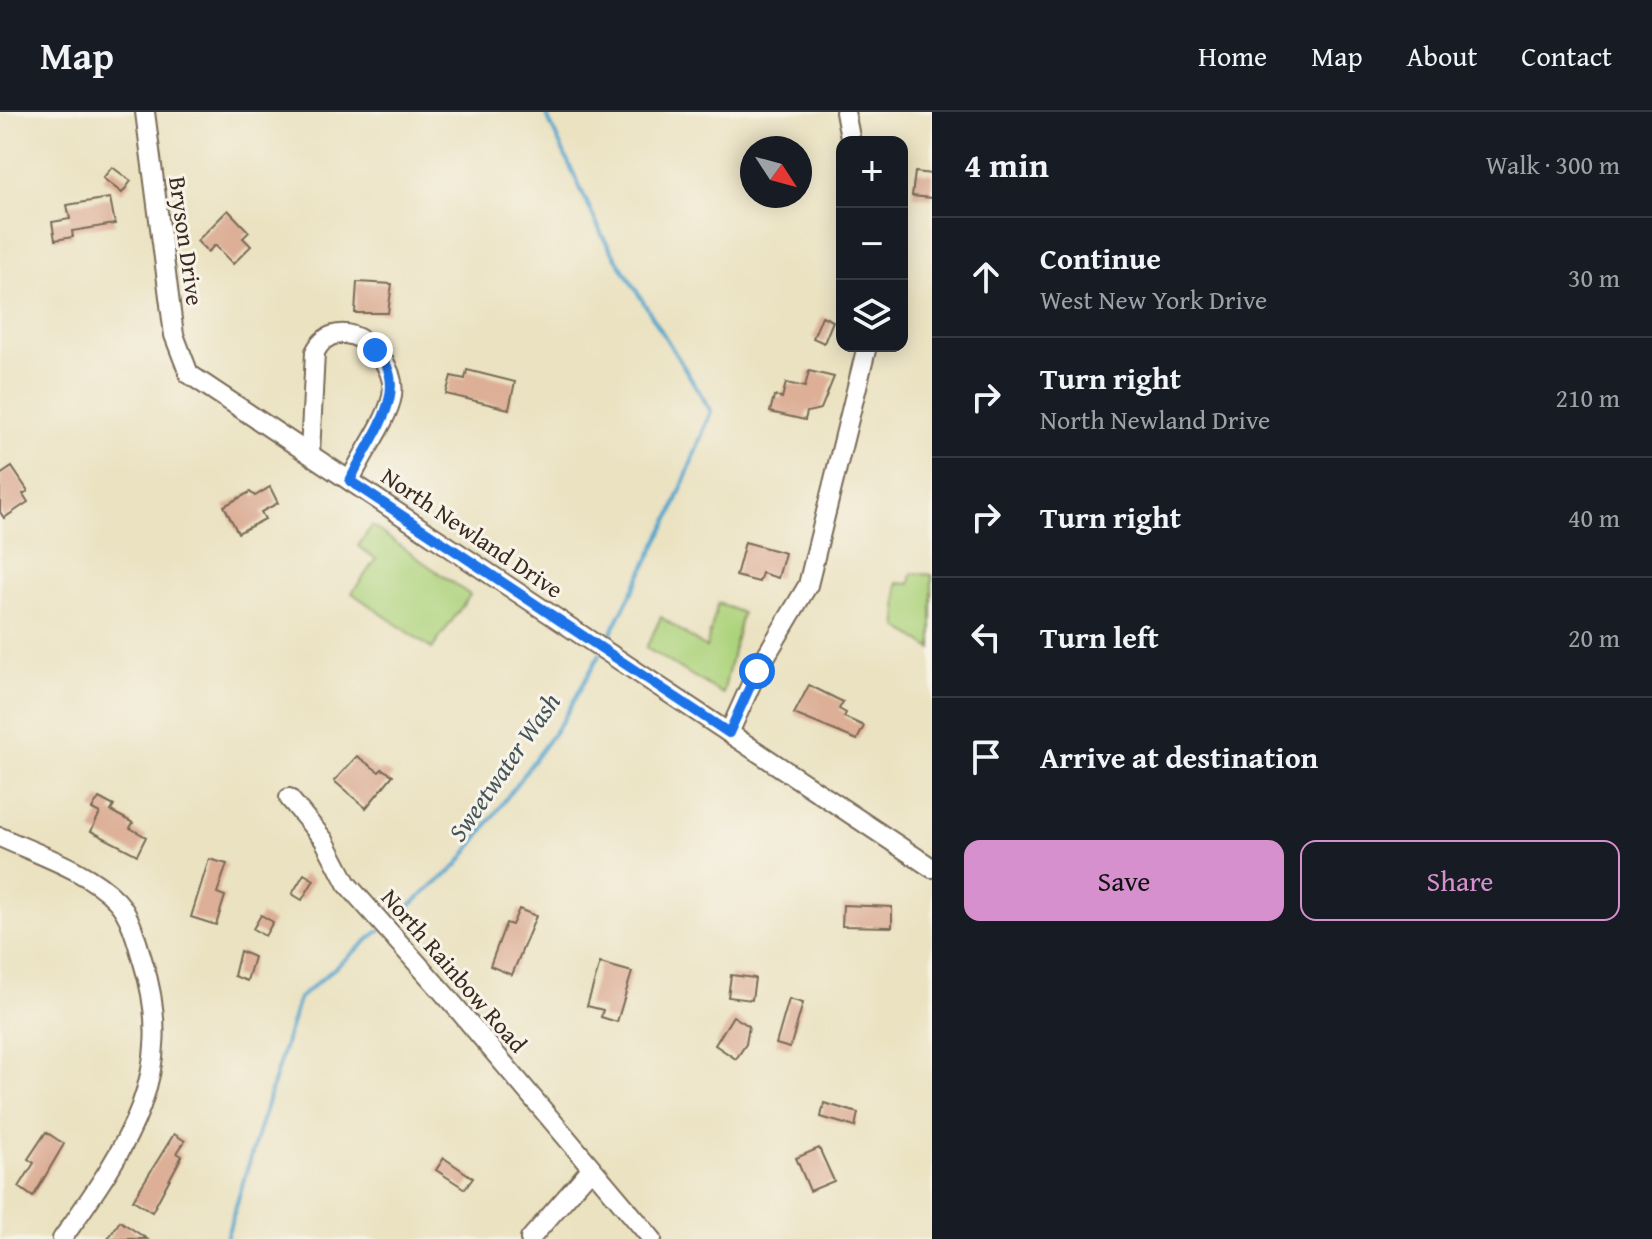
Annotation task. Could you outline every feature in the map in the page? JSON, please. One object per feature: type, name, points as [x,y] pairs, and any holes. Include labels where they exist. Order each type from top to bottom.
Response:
[{"type":"street","name":"Bryson Drive","points":[[145,112],[174,335],[189,374]]},
{"type":"street","points":[[845,112],[850,136]]},
{"type":"street","points":[[310,454],[315,352],[321,339],[333,333],[351,336],[387,361],[392,372],[392,395],[350,481]]},
{"type":"street","points":[[729,733],[757,671],[808,585],[866,352]]},
{"type":"street","name":"North Newland Drive","points":[[189,374],[932,868]]},
{"type":"street","name":"North Rainbow Road","points":[[289,798],[324,840],[347,884],[455,1006],[590,1170],[619,1197],[652,1239]]},
{"type":"street","points":[[0,837],[79,874],[117,901],[134,930],[149,979],[157,1034],[148,1091],[121,1151],[62,1239]]},
{"type":"street","points":[[530,1239],[590,1170]]},
{"type":"green space","points":[[372,526],[470,595],[432,649],[352,593],[376,559],[358,546]]},
{"type":"green space","points":[[912,573],[932,575],[932,649],[898,627],[897,583],[910,584]]},
{"type":"green space","points":[[718,603],[742,613],[723,694],[646,648],[661,617],[706,648]]},
{"type":"building","points":[[112,167],[131,181],[122,193],[103,178]]},
{"type":"building","points":[[915,172],[932,174],[932,198],[912,196]]},
{"type":"building","points":[[110,198],[115,224],[72,231],[73,237],[55,240],[52,222],[70,219],[67,205]]},
{"type":"building","points":[[228,210],[249,232],[243,238],[251,246],[233,264],[215,245],[208,252],[197,241]]},
{"type":"building","points":[[357,282],[392,284],[388,313],[355,313]]},
{"type":"building","points":[[822,316],[833,321],[824,343],[813,338]]},
{"type":"building","points":[[467,370],[515,382],[509,409],[446,394],[451,376],[465,379]]},
{"type":"building","points":[[809,371],[834,377],[821,409],[807,412],[805,420],[770,412],[774,396],[782,398],[786,383],[805,387]]},
{"type":"building","points":[[12,467],[28,491],[23,494],[28,502],[4,518],[0,512],[0,475]]},
{"type":"building","points":[[270,487],[278,503],[261,512],[265,519],[238,533],[224,506],[250,492],[255,496]]},
{"type":"building","points":[[745,542],[785,553],[778,578],[762,573],[759,582],[736,576]]},
{"type":"building","points":[[809,685],[843,702],[839,709],[846,713],[844,717],[864,726],[857,740],[794,714]]},
{"type":"building","points":[[357,756],[379,772],[382,769],[393,775],[366,808],[334,781]]},
{"type":"building","points":[[99,798],[114,806],[111,811],[133,823],[130,828],[146,837],[137,855],[91,831],[100,813],[92,809]]},
{"type":"building","points":[[209,859],[227,864],[217,893],[225,896],[216,925],[191,917]]},
{"type":"building","points":[[304,874],[314,880],[302,900],[292,894]]},
{"type":"building","points":[[843,905],[892,907],[892,927],[842,926]]},
{"type":"building","points":[[519,909],[536,916],[512,975],[490,966],[506,923],[512,925]]},
{"type":"building","points":[[261,915],[273,922],[265,936],[253,929]]},
{"type":"building","points":[[240,951],[254,957],[247,981],[234,976]]},
{"type":"building","points":[[600,963],[632,972],[617,1022],[601,1017],[603,1010],[587,1006]]},
{"type":"building","points":[[731,975],[755,978],[752,1000],[728,997]]},
{"type":"building","points":[[789,999],[803,1003],[790,1048],[776,1044]]},
{"type":"building","points":[[733,1016],[749,1026],[746,1044],[736,1059],[715,1045]]},
{"type":"building","points":[[824,1103],[858,1113],[855,1127],[821,1117]]},
{"type":"building","points":[[46,1132],[64,1144],[33,1197],[19,1187],[34,1163],[28,1159]]},
{"type":"building","points":[[174,1134],[185,1141],[177,1153],[182,1156],[152,1212],[133,1200]]},
{"type":"building","points":[[819,1148],[834,1181],[810,1191],[796,1158]]},
{"type":"building","points":[[444,1158],[473,1178],[465,1189],[436,1170]]},
{"type":"building","points":[[120,1221],[147,1239],[108,1239]]},
{"type":"waterway","name":"Sweetwater Wash","points":[[545,112],[603,237],[711,411],[672,513],[606,643]]},
{"type":"waterway","name":"Sweetwater Wash","points":[[390,922],[457,866],[563,720],[600,654]]},
{"type":"waterway","name":"Sweetwater Wash","points":[[226,1239],[299,998],[380,930]]},
{"type":"route","points":[[375,350],[387,361],[392,372],[392,395],[350,481],[729,733],[757,671]]}]
